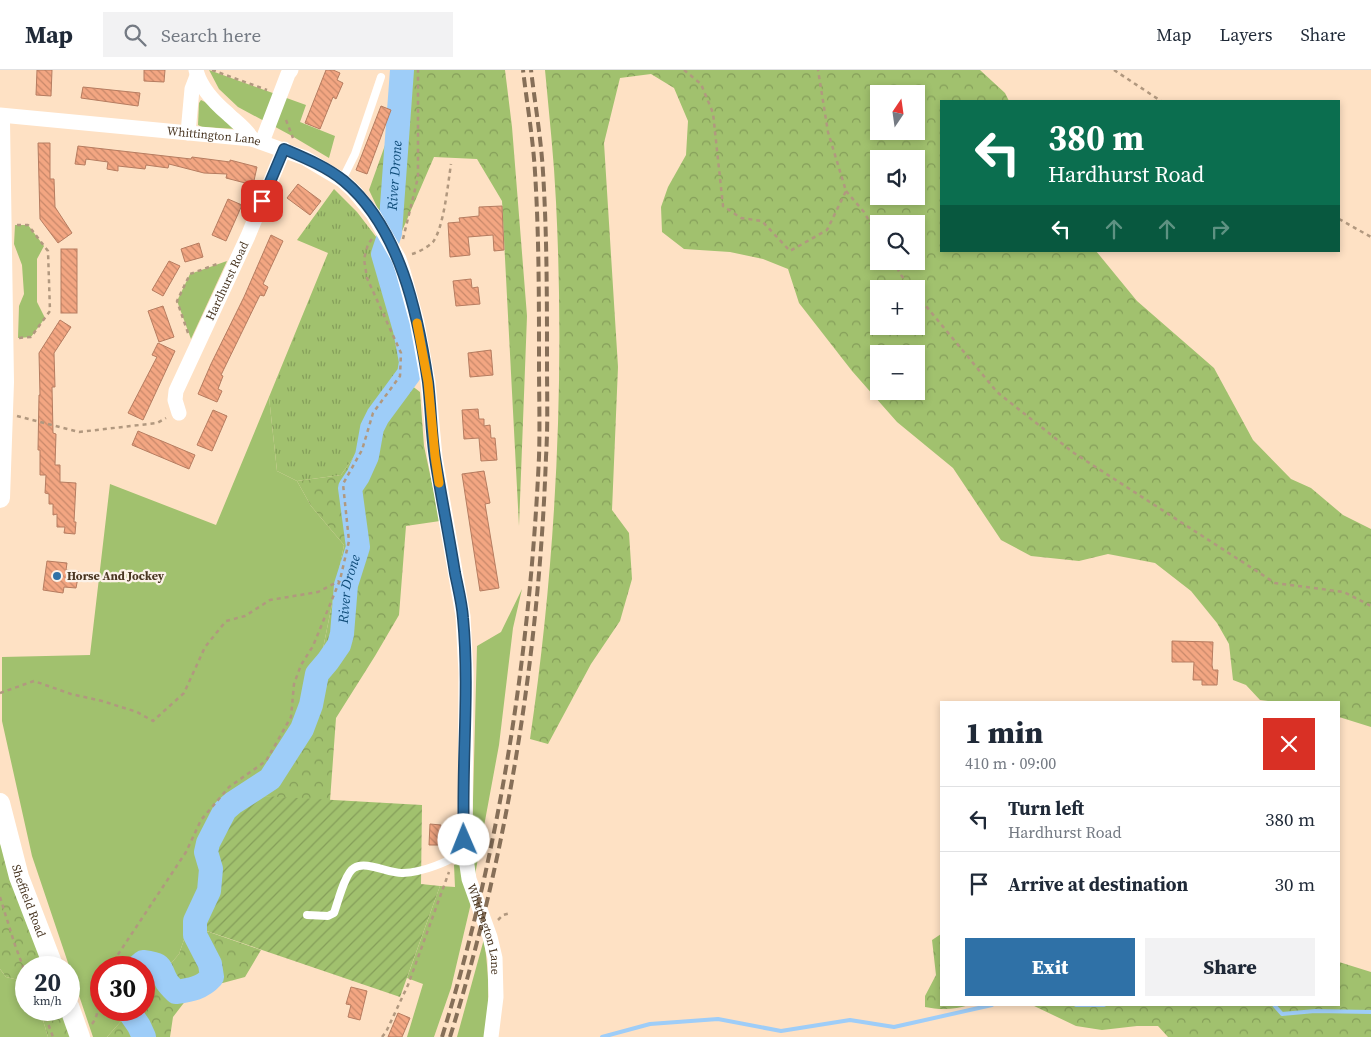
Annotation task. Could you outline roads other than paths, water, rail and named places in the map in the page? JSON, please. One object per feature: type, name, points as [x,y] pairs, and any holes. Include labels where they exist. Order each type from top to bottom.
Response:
[{"type":"main road","points":[[0,121],[4,339],[0,498]]},
{"type":"main road","name":"Sheffield Road","points":[[0,803],[19,877],[49,956]]},
{"type":"main road","points":[[74,1021],[80,1037]]},
{"type":"street","points":[[196,73],[216,102],[257,140],[291,70]]},
{"type":"street","points":[[188,133],[192,89],[196,73]]},
{"type":"street","name":"Whittington Lane","points":[[0,115],[257,140],[284,149],[342,180],[354,191],[382,229],[395,252],[417,322],[426,374],[435,456],[463,616],[466,673],[462,854],[490,937],[495,958],[496,997],[491,1037]]},
{"type":"street","name":"Hardhurst Road","points":[[179,413],[175,400],[176,391],[238,256],[284,149]]},
{"type":"lane","points":[[342,180],[355,154],[381,77]]},
{"type":"lane","points":[[307,915],[328,916],[334,913],[347,874],[353,868],[361,865],[402,873],[428,868],[462,854]]},
{"type":"waterway","name":"River Drone","points":[[155,964],[160,967],[167,982],[176,992],[196,988],[212,977],[210,964],[195,935],[195,921],[209,891],[211,869],[206,852],[208,843],[225,810],[270,779],[302,729],[311,705],[317,674],[339,645],[342,634],[346,585],[358,547],[350,488],[367,456],[372,428],[378,416],[409,374],[411,362],[405,330],[383,254],[390,233],[402,70]]},
{"type":"waterway","points":[[602,1037],[650,1024],[718,1019],[781,1031],[850,1020],[894,1027],[988,1006]]},
{"type":"waterway","points":[[1275,1006],[1282,1014],[1315,1011],[1371,1012]]},
{"type":"waterway","name":"River Drone","points":[[136,1021],[144,1037]]},
{"type":"railway","points":[[442,1037],[480,895],[496,823],[520,677],[535,531],[539,445],[538,244],[534,159],[523,70]]},
{"type":"railway","points":[[450,1037],[470,967],[504,823],[528,677],[536,604],[547,445],[547,292],[543,172],[531,70]]},
{"type":"place","name":"Horse And Jockey","points":[[57,576]]}]
